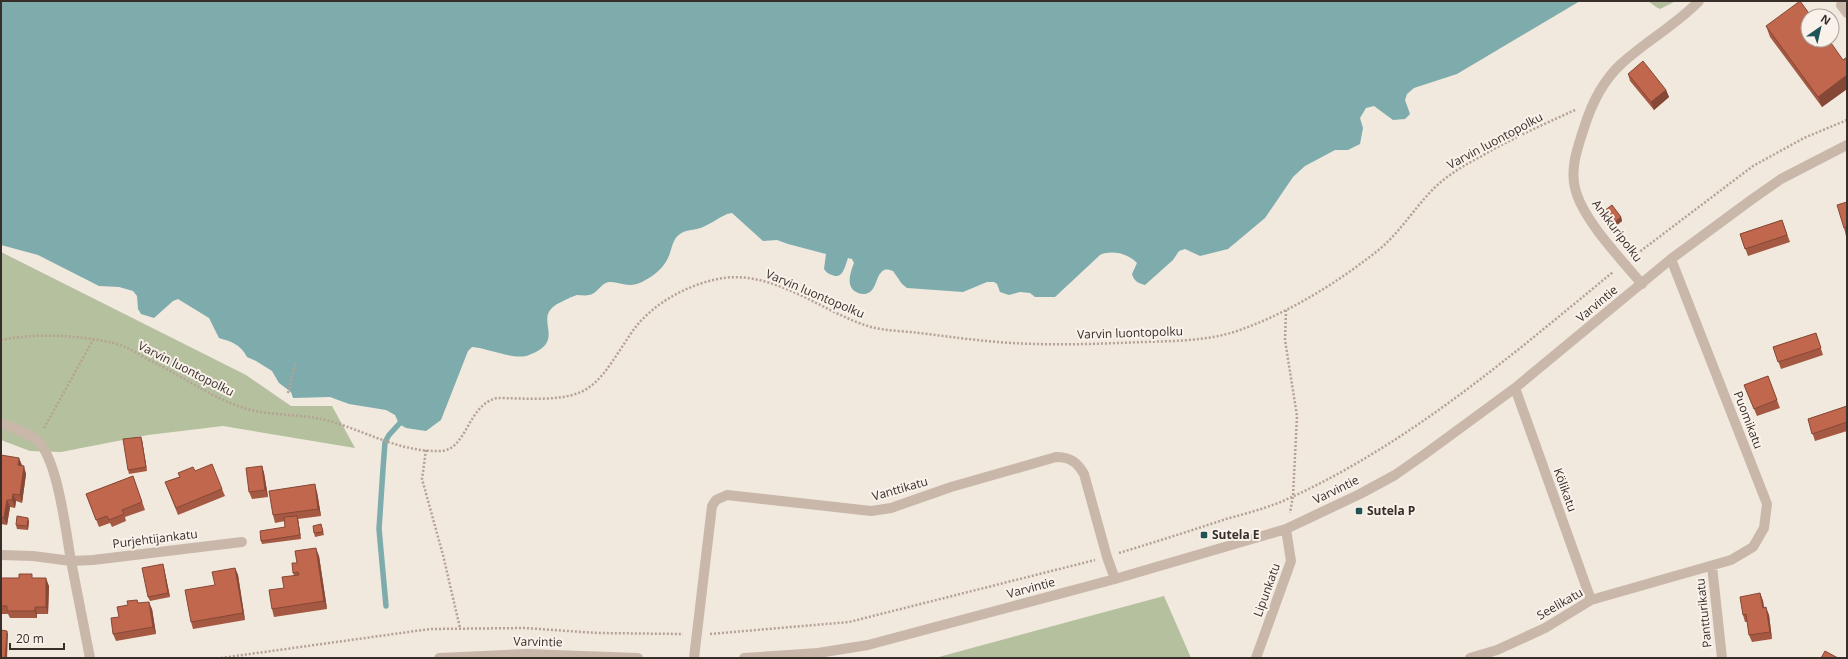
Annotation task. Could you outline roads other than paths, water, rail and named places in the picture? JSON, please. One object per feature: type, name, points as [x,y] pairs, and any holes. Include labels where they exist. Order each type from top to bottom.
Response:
[{"type":"street","name":"Ankkuripolku","points":[[1642,284],[1587,216],[1575,187],[1576,154],[1587,117],[1594,101],[1609,76],[1635,52],[1687,13],[1699,1]]},
{"type":"street","name":"Varvintie","points":[[744,658],[818,653],[868,644],[1115,579],[1286,529],[1360,494],[1395,475],[1515,388],[1671,259],[1781,179],[1847,145]]},
{"type":"street","name":"Puomikatu","points":[[1671,259],[1767,504],[1764,528],[1753,547],[1731,560],[1712,566]]},
{"type":"street","name":"Kölikatu","points":[[1515,388],[1591,600]]},
{"type":"street","points":[[1,422],[25,432],[37,440],[43,447],[53,468],[90,658]]},
{"type":"street","name":"Vanttikatu","points":[[694,658],[712,506],[716,500],[728,495],[871,511],[891,508],[951,487],[1048,459],[1064,457],[1072,460],[1079,466],[1084,474],[1107,557],[1115,579]]},
{"type":"street","name":"Lipunkatu","points":[[1256,658],[1291,561],[1286,529]]},
{"type":"street","name":"Purjehtijankatu","points":[[1,555],[33,556],[71,561],[93,560],[242,542]]},
{"type":"street","name":"Seelikatu","points":[[1470,658],[1497,650],[1545,628],[1591,600],[1712,566]]},
{"type":"street","name":"Pantturikatu","points":[[1712,566],[1722,658]]},
{"type":"street","name":"Varvintie","points":[[439,658],[527,654],[638,658]]},
{"type":"water","points":[[1,1],[1580,1],[1457,74],[1414,88],[1407,94],[1405,100],[1410,114],[1405,119],[1393,120],[1374,106],[1366,108],[1360,118],[1363,128],[1360,144],[1348,150],[1335,150],[1305,166],[1293,177],[1265,218],[1228,249],[1200,256],[1185,249],[1179,251],[1173,260],[1145,285],[1137,281],[1132,274],[1137,263],[1129,257],[1119,253],[1104,253],[1055,297],[1035,297],[1030,293],[1020,292],[1009,295],[1000,292],[997,284],[994,282],[987,282],[963,292],[907,288],[902,284],[893,271],[890,270],[884,270],[881,272],[872,290],[868,293],[862,294],[851,288],[850,276],[854,263],[852,259],[848,258],[845,268],[839,276],[831,275],[824,269],[826,254],[777,240],[763,241],[732,213],[727,214],[701,228],[686,231],[677,236],[663,266],[642,282],[628,285],[609,282],[604,284],[592,294],[577,295],[553,307],[547,319],[548,338],[546,344],[540,350],[529,355],[516,356],[472,347],[468,351],[441,420],[426,431],[406,428],[399,424],[395,415],[386,410],[349,404],[330,397],[293,398],[291,392],[279,383],[272,371],[247,357],[242,349],[235,344],[219,338],[209,318],[178,299],[173,301],[154,318],[141,314],[138,309],[137,296],[133,291],[119,287],[99,286],[38,255],[1,245]]},
{"type":"waterway","points":[[386,606],[379,529],[383,469],[385,442],[399,424]]},
{"type":"place","name":"Sutela P","points":[[1359,511]]},
{"type":"place","name":"Sutela E","points":[[1204,535]]}]
